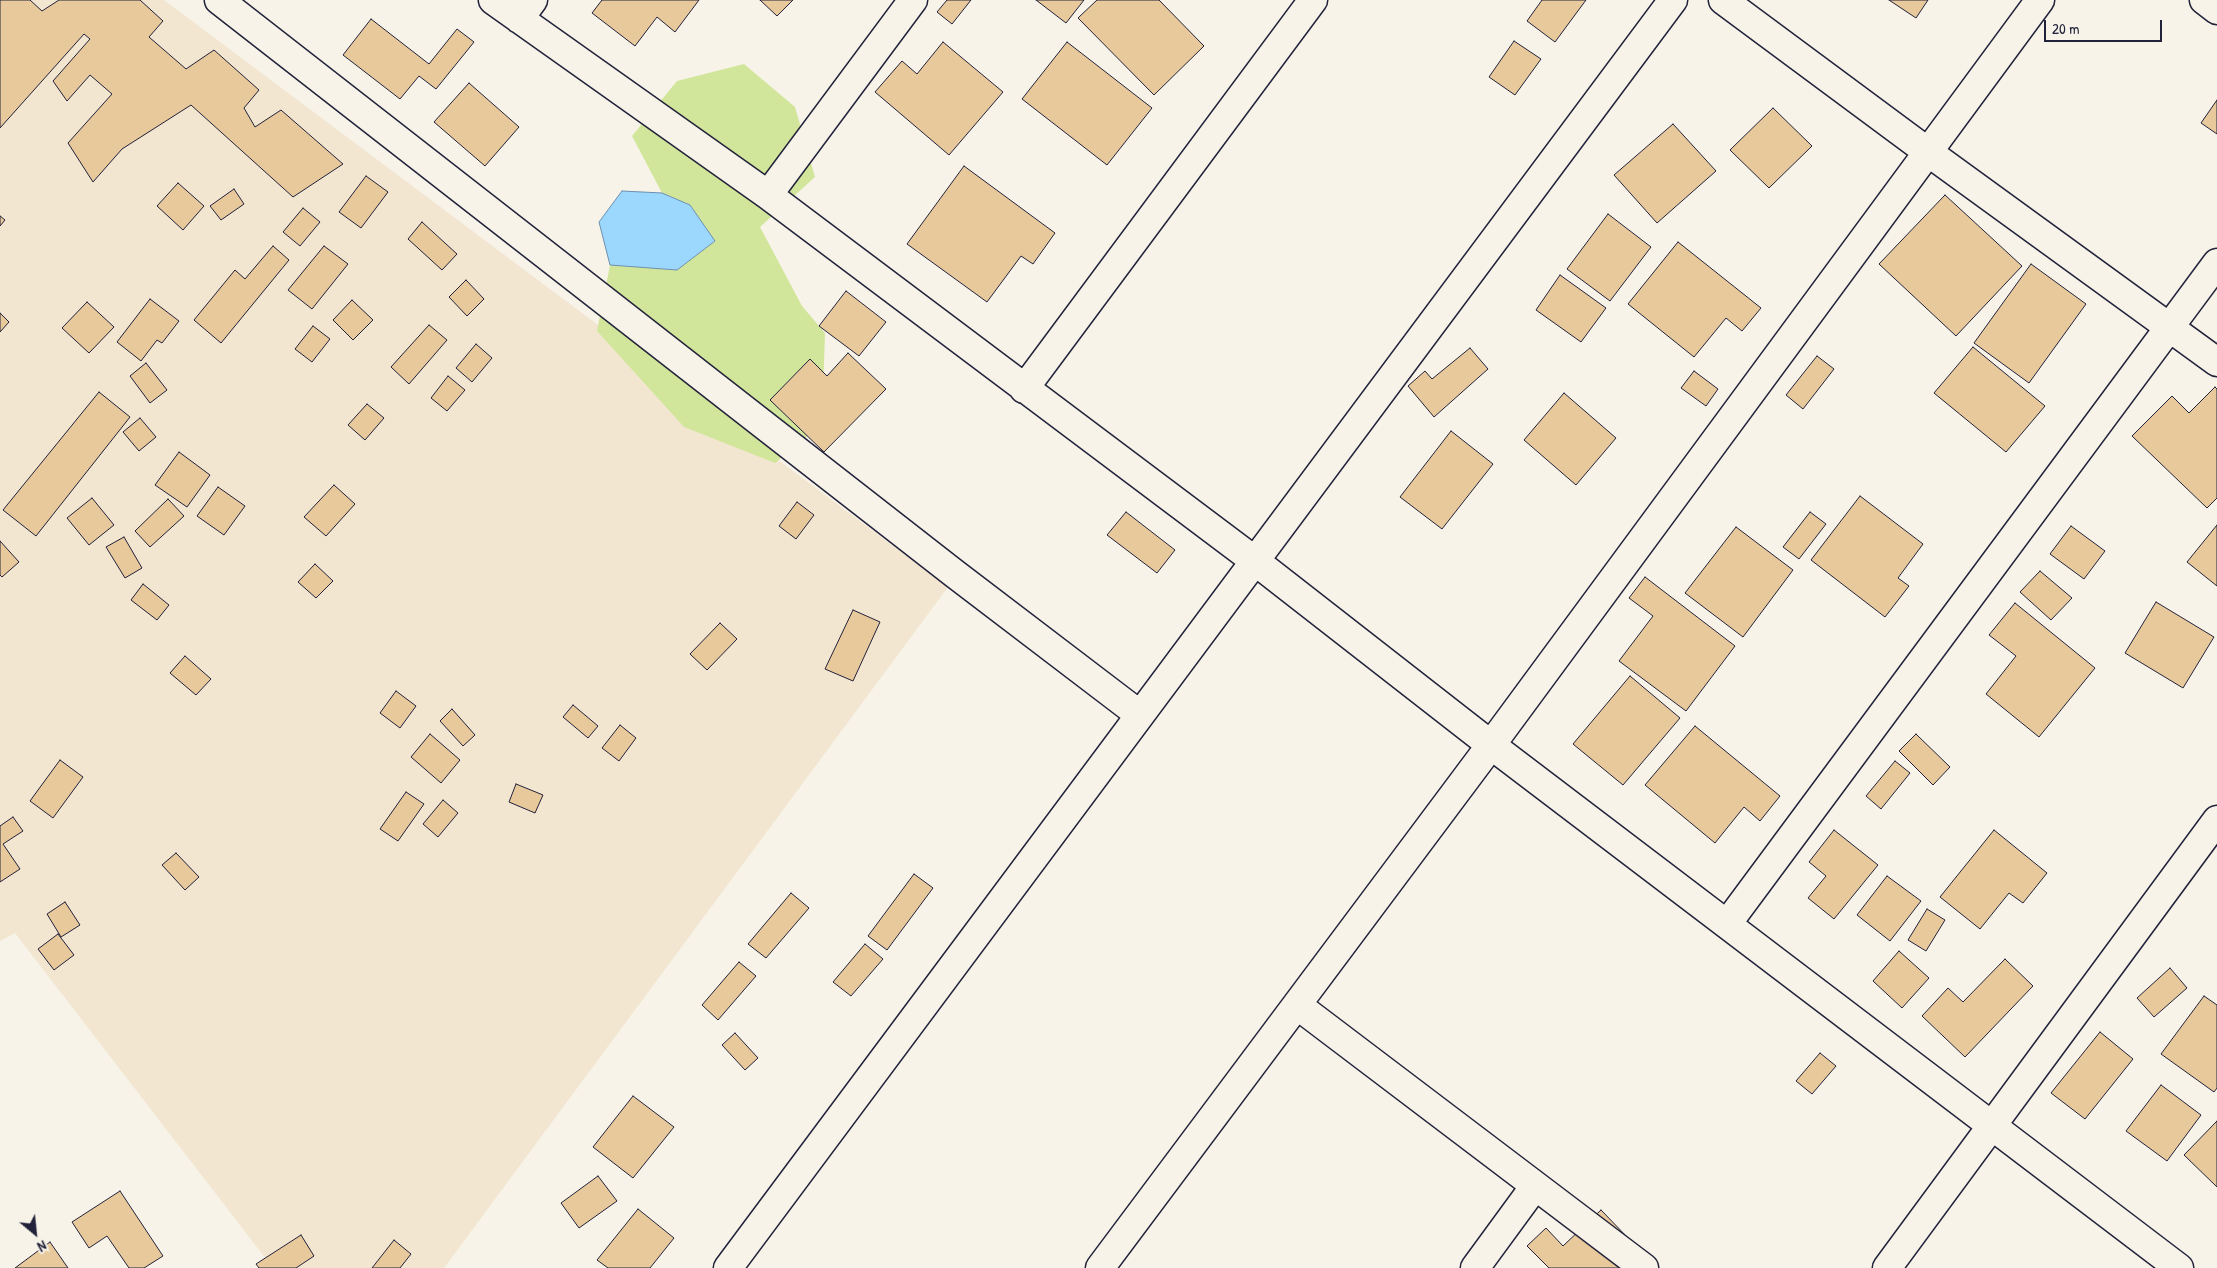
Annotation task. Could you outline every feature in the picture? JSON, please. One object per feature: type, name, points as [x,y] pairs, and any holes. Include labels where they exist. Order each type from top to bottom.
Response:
[{"type":"street","points":[[219,0],[940,562],[1140,715]]},
{"type":"street","points":[[493,0],[526,10],[1024,389],[1255,561],[1491,745],[2179,1268]]},
{"type":"street","points":[[768,195],[913,0]]},
{"type":"street","points":[[1024,389],[1313,0]]},
{"type":"street","points":[[728,1268],[1672,0]]},
{"type":"street","points":[[1723,0],[2217,362]]},
{"type":"street","points":[[1100,1268],[1491,745],[2040,0]]},
{"type":"street","points":[[2204,0],[2217,10]]},
{"type":"street","points":[[1727,924],[2217,263]]},
{"type":"street","points":[[1887,1268],[2217,820]]},
{"type":"street","points":[[1297,1005],[1644,1268]]},
{"type":"street","points":[[1474,1268],[1535,1186]]},
{"type":"shaded area","points":[[0,0],[164,0],[948,587],[444,1268],[273,1268],[15,933],[0,941]]},
{"type":"green space","points":[[744,64],[795,107],[815,177],[760,227],[802,306],[825,333],[822,424],[775,463],[684,427],[597,331],[610,265],[677,270],[715,241],[690,205],[662,193],[632,136],[677,81]]},
{"type":"water","points":[[622,191],[662,193],[690,205],[715,241],[677,270],[610,265],[599,222]]},
{"type":"building","points":[[0,0],[30,0],[42,11],[59,0],[140,0],[163,21],[149,37],[186,69],[214,50],[259,90],[244,108],[255,127],[281,110],[343,164],[293,197],[191,105],[122,149],[93,182],[68,143],[112,94],[90,75],[67,101],[53,81],[90,39],[84,34],[0,128]]},
{"type":"building","points":[[602,0],[699,0],[675,32],[657,17],[635,46],[592,13]]},
{"type":"building","points":[[760,0],[793,0],[777,16]]},
{"type":"building","points":[[947,0],[971,0],[952,24],[937,12]]},
{"type":"building","points":[[1036,0],[1084,0],[1066,23]]},
{"type":"building","points":[[1097,0],[1159,0],[1204,46],[1154,95],[1078,18]]},
{"type":"building","points":[[1542,0],[1586,0],[1555,42],[1527,21]]},
{"type":"building","points":[[1889,0],[1928,0],[1916,18]]},
{"type":"building","points":[[371,19],[429,64],[457,29],[474,42],[436,89],[419,76],[400,99],[343,55]]},
{"type":"building","points":[[1514,41],[1541,59],[1515,95],[1489,77]]},
{"type":"building","points":[[943,42],[1003,92],[949,155],[875,92],[902,61],[917,74]]},
{"type":"building","points":[[1067,42],[1152,108],[1107,165],[1022,99]]},
{"type":"building","points":[[469,83],[519,127],[485,166],[434,122]]},
{"type":"building","points":[[2217,100],[2217,134],[2201,123]]},
{"type":"building","points":[[1773,108],[1812,146],[1769,188],[1730,150]]},
{"type":"building","points":[[1673,124],[1716,171],[1657,223],[1614,175]]},
{"type":"building","points":[[964,166],[1055,233],[1033,264],[1021,256],[987,302],[907,244]]},
{"type":"building","points":[[366,176],[388,192],[361,228],[339,212]]},
{"type":"building","points":[[178,183],[204,206],[183,230],[157,206]]},
{"type":"building","points":[[234,189],[244,204],[221,220],[210,206]]},
{"type":"building","points":[[1945,195],[2022,266],[1956,336],[1879,264]]},
{"type":"building","points":[[303,208],[320,222],[300,246],[283,232]]},
{"type":"building","points":[[1608,214],[1651,247],[1610,301],[1567,269]]},
{"type":"building","points":[[0,216],[5,220],[0,226]]},
{"type":"building","points":[[422,222],[457,254],[442,270],[408,239]]},
{"type":"building","points":[[1678,242],[1761,308],[1742,331],[1726,318],[1694,357],[1628,304]]},
{"type":"building","points":[[273,246],[289,260],[221,343],[194,320],[235,270],[245,279]]},
{"type":"building","points":[[324,246],[348,264],[312,309],[288,290]]},
{"type":"building","points":[[2031,264],[2086,304],[2029,383],[1974,343]]},
{"type":"building","points":[[1560,275],[1606,308],[1581,342],[1536,310]]},
{"type":"building","points":[[466,280],[484,299],[467,316],[449,297]]},
{"type":"building","points":[[846,291],[886,322],[859,356],[819,326]]},
{"type":"building","points":[[150,299],[179,321],[162,343],[157,340],[141,361],[117,342]]},
{"type":"building","points":[[352,300],[373,320],[353,340],[333,320]]},
{"type":"building","points":[[87,302],[114,327],[89,353],[62,328]]},
{"type":"building","points":[[0,313],[9,322],[0,332]]},
{"type":"building","points":[[429,325],[447,340],[409,384],[391,367]]},
{"type":"building","points":[[313,326],[330,339],[312,362],[295,349]]},
{"type":"building","points":[[476,344],[492,358],[472,382],[456,368]]},
{"type":"building","points":[[1973,347],[2045,406],[2006,452],[1934,393]]},
{"type":"building","points":[[1470,348],[1488,369],[1434,417],[1408,386],[1425,371],[1432,379]]},
{"type":"building","points":[[848,353],[886,389],[824,452],[770,400],[810,359],[827,376]]},
{"type":"building","points":[[1817,356],[1834,369],[1803,409],[1786,395]]},
{"type":"building","points":[[146,363],[167,390],[150,403],[130,376]]},
{"type":"building","points":[[1694,371],[1718,389],[1706,406],[1681,388]]},
{"type":"building","points":[[448,376],[465,390],[447,411],[431,398]]},
{"type":"building","points":[[2215,387],[2217,389],[2217,498],[2207,508],[2132,436],[2172,396],[2189,413]]},
{"type":"building","points":[[99,392],[130,417],[36,536],[3,510]]},
{"type":"building","points":[[1564,393],[1616,438],[1576,485],[1524,440]]},
{"type":"building","points":[[367,404],[384,418],[365,440],[348,425]]},
{"type":"building","points":[[140,418],[156,437],[139,451],[123,432]]},
{"type":"building","points":[[1451,431],[1493,464],[1442,529],[1400,497]]},
{"type":"building","points":[[179,452],[210,475],[187,507],[155,485]]},
{"type":"building","points":[[334,485],[355,504],[326,536],[304,517]]},
{"type":"building","points":[[218,487],[245,506],[224,535],[197,516]]},
{"type":"building","points":[[1860,496],[1923,544],[1898,578],[1909,586],[1885,617],[1811,560]]},
{"type":"building","points":[[92,498],[114,525],[89,545],[67,518]]},
{"type":"building","points":[[168,499],[184,516],[150,547],[135,531]]},
{"type":"building","points":[[797,502],[814,515],[796,539],[779,526]]},
{"type":"building","points":[[1126,512],[1175,550],[1157,573],[1107,535]]},
{"type":"building","points":[[1810,512],[1826,524],[1799,559],[1783,547]]},
{"type":"building","points":[[2217,525],[2217,586],[2187,562]]},
{"type":"building","points":[[2071,526],[2105,551],[2084,579],[2050,554]]},
{"type":"building","points":[[1736,527],[1793,570],[1743,637],[1685,593]]},
{"type":"building","points":[[124,537],[142,568],[125,578],[106,547]]},
{"type":"building","points":[[0,541],[19,562],[2,577],[0,575]]},
{"type":"building","points":[[315,564],[333,581],[316,598],[298,582]]},
{"type":"building","points":[[2040,571],[2072,598],[2051,620],[2020,592]]},
{"type":"building","points":[[1645,577],[1735,646],[1686,711],[1619,661],[1653,616],[1629,598]]},
{"type":"building","points":[[143,584],[169,605],[157,620],[131,600]]},
{"type":"building","points":[[2156,602],[2214,637],[2183,688],[2125,653]]},
{"type":"building","points":[[2015,603],[2095,668],[2039,737],[1986,694],[2016,656],[1989,635]]},
{"type":"building","points":[[853,610],[880,622],[853,681],[825,669]]},
{"type":"building","points":[[720,623],[737,639],[707,670],[690,654]]},
{"type":"building","points":[[185,656],[211,679],[196,695],[170,673]]},
{"type":"building","points":[[1630,676],[1680,718],[1623,785],[1573,744]]},
{"type":"building","points":[[396,691],[416,706],[400,728],[380,713]]},
{"type":"building","points":[[573,705],[598,726],[588,738],[563,717]]},
{"type":"building","points":[[452,709],[475,735],[463,746],[440,721]]},
{"type":"building","points":[[620,725],[636,738],[619,761],[602,748]]},
{"type":"building","points":[[1695,726],[1780,796],[1760,821],[1744,807],[1715,843],[1645,785]]},
{"type":"building","points":[[430,734],[460,760],[441,783],[411,757]]},
{"type":"building","points":[[1916,734],[1950,767],[1933,785],[1899,751]]},
{"type":"building","points":[[60,760],[83,777],[53,818],[30,801]]},
{"type":"building","points":[[1895,761],[1910,773],[1881,809],[1866,796]]},
{"type":"building","points":[[516,784],[543,795],[535,813],[509,802]]},
{"type":"building","points":[[406,792],[424,804],[398,841],[380,829]]},
{"type":"building","points":[[443,800],[458,813],[438,837],[423,824]]},
{"type":"building","points":[[13,817],[23,831],[3,844],[20,869],[0,882],[0,826]]},
{"type":"building","points":[[1834,830],[1878,865],[1834,919],[1808,898],[1826,876],[1809,862]]},
{"type":"building","points":[[1994,830],[2047,873],[2023,903],[2009,893],[1980,929],[1940,897]]},
{"type":"building","points":[[176,853],[199,877],[185,890],[162,865]]},
{"type":"building","points":[[914,874],[933,888],[887,950],[868,936]]},
{"type":"building","points":[[1887,876],[1921,901],[1890,941],[1857,915]]},
{"type":"building","points":[[791,893],[809,908],[766,958],[748,944]]},
{"type":"building","points":[[65,902],[80,925],[61,937],[47,914]]},
{"type":"building","points":[[1927,909],[1945,920],[1926,951],[1908,940]]},
{"type":"building","points":[[58,934],[74,955],[54,970],[38,949]]},
{"type":"building","points":[[865,944],[883,959],[851,996],[833,982]]},
{"type":"building","points":[[1899,951],[1929,978],[1902,1008],[1873,981]]},
{"type":"building","points":[[2005,959],[2033,986],[1965,1057],[1922,1016],[1948,988],[1963,1002]]},
{"type":"building","points":[[739,962],[756,976],[718,1020],[702,1005]]},
{"type":"building","points":[[2170,968],[2187,988],[2154,1017],[2137,998]]},
{"type":"building","points":[[2204,996],[2217,1005],[2217,1088],[2214,1092],[2161,1054]]},
{"type":"building","points":[[2100,1032],[2133,1059],[2085,1119],[2051,1093]]},
{"type":"building","points":[[735,1033],[758,1058],[745,1070],[722,1045]]},
{"type":"building","points":[[1820,1053],[1836,1066],[1812,1094],[1796,1081]]},
{"type":"building","points":[[2161,1085],[2201,1115],[2167,1161],[2126,1131]]},
{"type":"building","points":[[633,1096],[674,1127],[633,1178],[593,1147]]},
{"type":"building","points":[[2217,1121],[2217,1187],[2184,1155]]},
{"type":"building","points":[[598,1176],[617,1201],[579,1228],[561,1203]]},
{"type":"building","points":[[120,1191],[163,1256],[144,1268],[129,1268],[107,1236],[89,1248],[72,1222]]},
{"type":"building","points":[[638,1209],[674,1238],[650,1268],[608,1268],[597,1260]]},
{"type":"building","points":[[1601,1210],[1657,1268],[1549,1268],[1527,1246],[1546,1228],[1563,1246]]},
{"type":"building","points":[[301,1235],[314,1256],[296,1268],[259,1268],[256,1264]]},
{"type":"building","points":[[394,1240],[411,1254],[400,1268],[372,1268]]},
{"type":"building","points":[[50,1242],[68,1268],[15,1268]]}]
